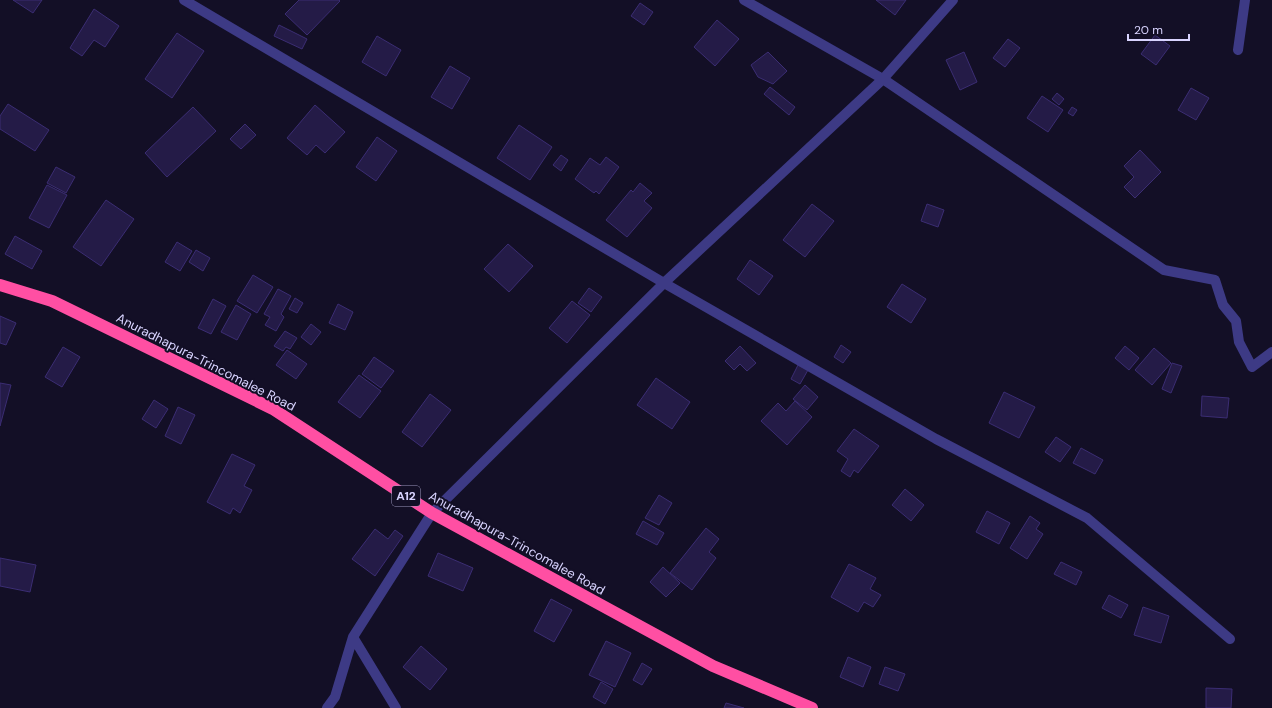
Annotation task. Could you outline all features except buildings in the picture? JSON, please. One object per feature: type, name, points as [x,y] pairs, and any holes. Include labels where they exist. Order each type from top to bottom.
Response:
[{"type":"highway","name":"Anuradhapura-Trincomalee Road","points":[[0,285],[52,301],[273,409],[432,513],[713,666],[812,708]]},
{"type":"street","points":[[184,0],[664,283],[936,439],[1087,518],[1230,639]]},
{"type":"street","points":[[744,0],[883,79],[1164,270],[1215,280],[1223,305],[1236,321],[1239,342],[1252,367],[1272,352]]},
{"type":"street","points":[[327,708],[335,697],[352,637],[432,513],[664,283],[883,79],[953,0]]},
{"type":"street","points":[[1238,50],[1245,0]]},
{"type":"street","points":[[352,637],[396,708]]}]
